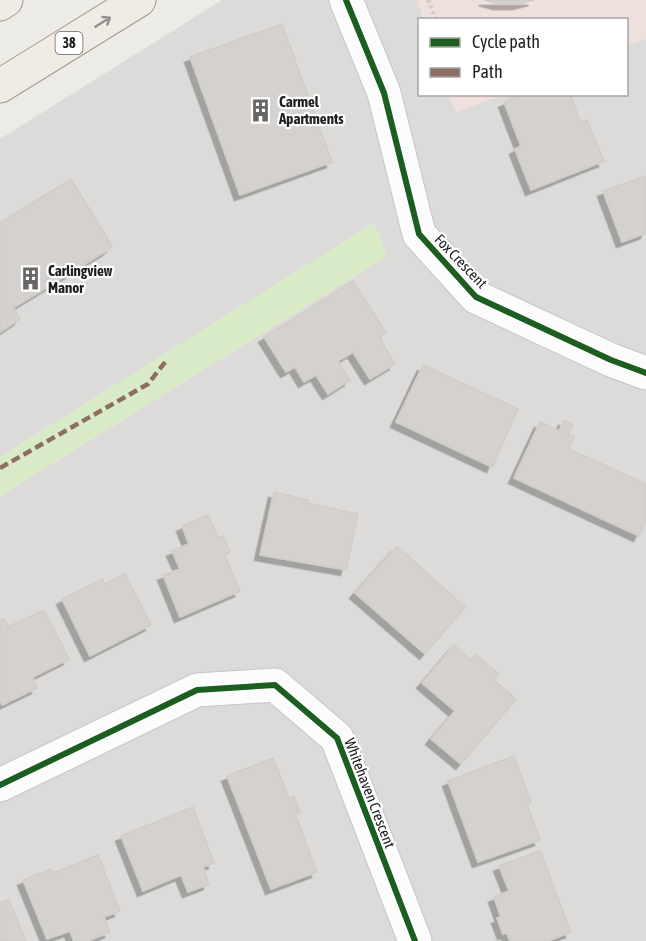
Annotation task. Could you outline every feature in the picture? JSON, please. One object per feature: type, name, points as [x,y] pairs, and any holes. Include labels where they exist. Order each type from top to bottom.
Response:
[{"type":"main road","points":[[0,4],[6,0]]},
{"type":"main road","name":"38","points":[[0,86],[138,0]]},
{"type":"street","name":"Fox Crescent","points":[[346,0],[384,93],[419,234],[476,297],[611,360],[646,373]]},
{"type":"street","name":"Whitehaven Crescent","points":[[0,785],[197,690],[275,685],[337,738],[415,941]]},
{"type":"path","points":[[428,0],[435,18]]},
{"type":"shaded area","points":[[222,0],[417,0],[423,18],[418,18],[418,96],[449,96],[456,112],[499,96],[628,96],[628,46],[646,39],[646,941],[0,941],[0,496],[387,256],[374,223],[0,457],[0,139]]},
{"type":"shaded area","points":[[417,0],[646,0],[646,39],[628,46],[628,18],[423,18]]},
{"type":"shaded area","points":[[450,96],[499,96],[456,112]]},
{"type":"green space","points":[[374,223],[387,256],[0,496],[0,457]]},
{"type":"building","points":[[484,0],[534,0],[518,4],[498,4]]},
{"type":"building","name":"Carmel Apartments","points":[[282,24],[332,162],[240,195],[190,57]]},
{"type":"building","points":[[519,96],[571,96],[581,123],[587,120],[604,161],[531,190],[515,149],[521,146],[504,102]]},
{"type":"building","points":[[646,176],[646,233],[622,242],[603,191]]},
{"type":"building","name":"Carlingview Manor","points":[[71,179],[112,246],[13,308],[20,319],[0,332],[0,223]]},
{"type":"building","points":[[353,281],[386,333],[379,337],[395,364],[370,379],[353,352],[338,361],[350,380],[328,394],[316,375],[304,382],[295,367],[286,372],[264,337]]},
{"type":"building","points":[[423,365],[518,409],[492,467],[396,422]]},
{"type":"building","points":[[564,420],[573,425],[568,434],[574,437],[569,449],[646,484],[646,521],[639,536],[514,478],[540,422],[559,431]]},
{"type":"building","points":[[274,492],[308,500],[307,503],[358,514],[346,570],[260,555]]},
{"type":"building","points":[[208,515],[218,538],[223,536],[230,552],[225,555],[240,591],[180,617],[163,575],[180,569],[172,551],[189,544],[182,526]]},
{"type":"building","points":[[397,546],[465,607],[425,654],[355,593]]},
{"type":"building","points":[[125,574],[151,625],[90,656],[62,599],[102,579],[105,584]]},
{"type":"building","points":[[44,610],[69,659],[33,677],[37,688],[2,705],[0,700],[0,621],[4,619],[8,627]]},
{"type":"building","points":[[454,645],[471,660],[476,654],[499,674],[494,680],[516,699],[461,764],[431,739],[455,711],[422,683]]},
{"type":"building","points":[[514,756],[531,802],[527,804],[540,840],[478,862],[448,781]]},
{"type":"building","points":[[273,758],[289,798],[294,796],[300,813],[295,814],[317,872],[271,889],[227,776]]},
{"type":"building","points":[[193,807],[214,863],[203,867],[209,884],[188,892],[181,875],[143,891],[121,836]]},
{"type":"building","points":[[540,851],[571,932],[548,941],[510,941],[507,933],[503,934],[497,918],[501,917],[494,897],[509,891],[499,866]]},
{"type":"building","points":[[98,855],[120,911],[104,917],[110,932],[88,941],[74,941],[70,931],[47,939],[23,880],[51,869],[53,873]]},
{"type":"building","points":[[9,900],[26,941],[0,941],[0,903]]},
{"type":"marked path","points":[[0,468],[148,384],[166,361]]},
{"type":"cycle path","points":[[346,0],[384,93],[419,234],[476,297],[611,360],[646,373]]},
{"type":"cycle path","points":[[0,785],[197,690],[275,685],[337,738],[415,941]]},
{"type":"place","name":"Carmel Apartments","points":[[261,110]]},
{"type":"place","name":"Carlingview Manor","points":[[30,279]]}]
